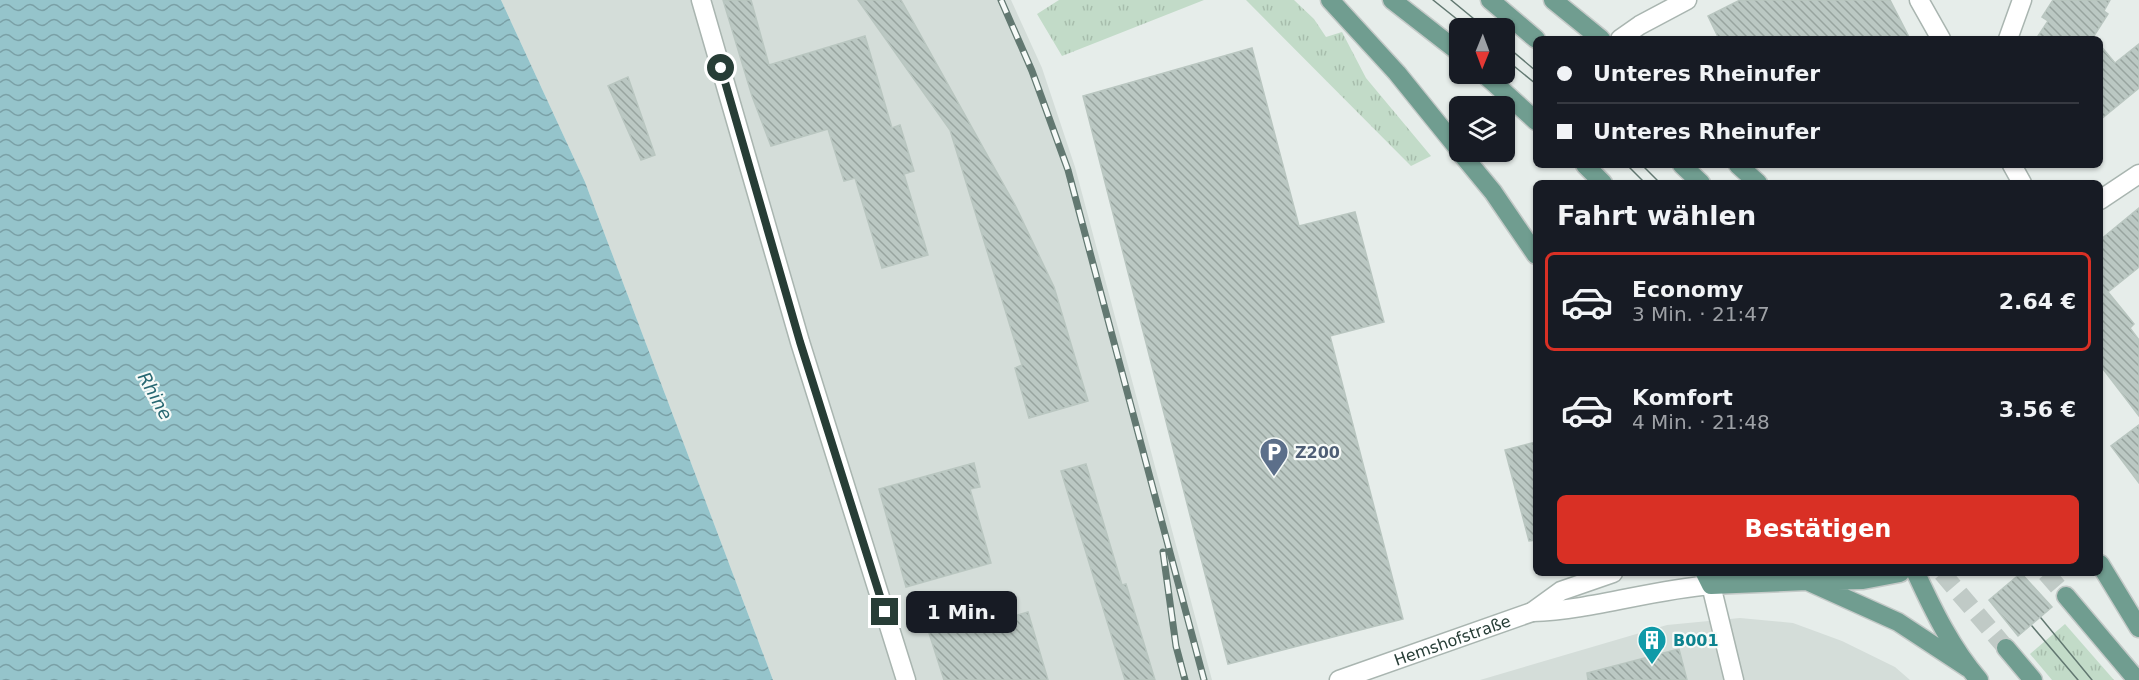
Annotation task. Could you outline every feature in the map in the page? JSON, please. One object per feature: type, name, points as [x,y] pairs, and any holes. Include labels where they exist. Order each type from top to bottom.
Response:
[{"type":"main road","points":[[1330,0],[1397,73],[1449,137]]},
{"type":"main road","points":[[1392,0],[1449,44]]},
{"type":"main road","points":[[1490,0],[1533,36]]},
{"type":"main road","points":[[1553,0],[1597,36]]},
{"type":"main road","points":[[1495,84],[1533,118]]},
{"type":"main road","points":[[1469,162],[1493,192],[1533,251]]},
{"type":"main road","points":[[1588,168],[1600,180]]},
{"type":"main road","points":[[1685,168],[1698,180]]},
{"type":"main road","points":[[1741,168],[1755,180]]},
{"type":"main road","points":[[2103,569],[2139,628]]},
{"type":"main road","points":[[1708,579],[1807,581],[1863,580],[1884,576]]},
{"type":"main road","points":[[1917,576],[1930,604],[1973,674]]},
{"type":"main road","points":[[1807,581],[1898,622],[1973,674]]},
{"type":"main road","points":[[2066,596],[2137,680]]},
{"type":"main road","points":[[2006,648],[2033,680]]},
{"type":"street","points":[[701,0],[800,342],[906,680]]},
{"type":"street","points":[[1624,36],[1687,0]]},
{"type":"street","points":[[1918,0],[1939,36]]},
{"type":"street","points":[[2009,36],[2022,0]]},
{"type":"street","points":[[2103,198],[2139,174]]},
{"type":"street","name":"Hemshofstraße","points":[[1339,680],[1532,612],[1561,591],[1604,576]]},
{"type":"street","points":[[1708,579],[1734,680]]},
{"type":"street","name":"Hemshofstraße","points":[[1532,612],[1567,611],[1679,588],[1708,579]]},
{"type":"shaded area","points":[[501,0],[1011,0],[1042,68],[1075,167],[1212,680],[773,680],[585,182]]},
{"type":"shaded area","points":[[1740,618],[1793,623],[1842,641],[1895,667],[1910,680],[1480,680],[1667,625]]},
{"type":"green space","points":[[1059,0],[1204,0],[1062,56],[1037,14]]},
{"type":"green space","points":[[1246,0],[1294,0],[1314,19],[1326,37],[1342,32],[1366,78],[1431,156],[1411,166]]},
{"type":"green space","points":[[2065,624],[2114,680],[2052,680],[2030,654]]},
{"type":"water","name":"Rhine","points":[[0,0],[501,0],[585,182],[773,680],[0,680]]},
{"type":"building","points":[[723,0],[751,0],[769,65],[865,36],[892,128],[900,125],[914,171],[904,174],[928,255],[882,268],[855,178],[844,181],[828,129],[771,146],[752,96]]},
{"type":"building","points":[[858,0],[901,0],[1015,205],[1054,287],[1088,401],[1029,418],[1015,368],[1022,365],[950,130]]},
{"type":"building","points":[[1740,0],[1890,0],[1908,36],[1718,36],[1708,16]]},
{"type":"building","points":[[2053,0],[2110,0],[2104,11],[2108,14],[2094,36],[2038,36],[2048,21],[2042,17]]},
{"type":"building","points":[[2139,44],[2139,88],[2103,118],[2103,49],[2115,63]]},
{"type":"building","name":"Z200","points":[[1252,48],[1299,226],[1355,212],[1384,322],[1330,336],[1403,619],[1228,664],[1083,96]]},
{"type":"building","points":[[628,77],[655,155],[641,160],[608,86]]},
{"type":"building","points":[[2139,208],[2139,267],[2108,292],[2134,324],[2130,328],[2139,340],[2139,416],[2103,369],[2103,238]]},
{"type":"building","points":[[2139,425],[2139,483],[2111,446]]},
{"type":"building","points":[[1533,443],[1533,540],[1529,541],[1505,450]]},
{"type":"building","points":[[974,463],[980,487],[970,489],[991,563],[906,587],[879,489]]},
{"type":"building","points":[[1086,464],[1122,585],[1126,584],[1155,680],[1125,680],[1061,471]]},
{"type":"building","points":[[2017,576],[2024,576],[2052,607],[2018,636],[1989,600]]},
{"type":"building","points":[[1028,612],[1048,680],[944,680],[929,633],[964,623],[966,630]]},
{"type":"building","name":"B001","points":[[1679,649],[1687,680],[1588,680],[1587,673]]},
{"type":"tunnel","points":[[1945,576],[2006,648]]},
{"type":"tunnel","points":[[2049,576],[2066,596]]},
{"type":"tram line","points":[[1433,0],[1456,18]]},
{"type":"tram line","points":[[1451,0],[1473,18]]},
{"type":"tram line","points":[[1515,53],[1533,68]]},
{"type":"tram line","points":[[1515,67],[1533,82]]},
{"type":"tram line","points":[[1630,168],[1642,180]]},
{"type":"tram line","points":[[1645,168],[1657,180]]},
{"type":"tram line","points":[[2041,618],[2092,680]]},
{"type":"tram line","points":[[2032,626],[2078,680]]},
{"type":"railway","points":[[1001,0],[1032,71],[1068,170],[1204,680]]},
{"type":"railway","points":[[1163,552],[1176,646],[1185,680]]},
{"type":"place","name":"Z200","points":[[1274,478]]},
{"type":"place","name":"B001","points":[[1652,666]]},
{"type":"route","points":[[721,68],[800,342],[885,612]]}]
